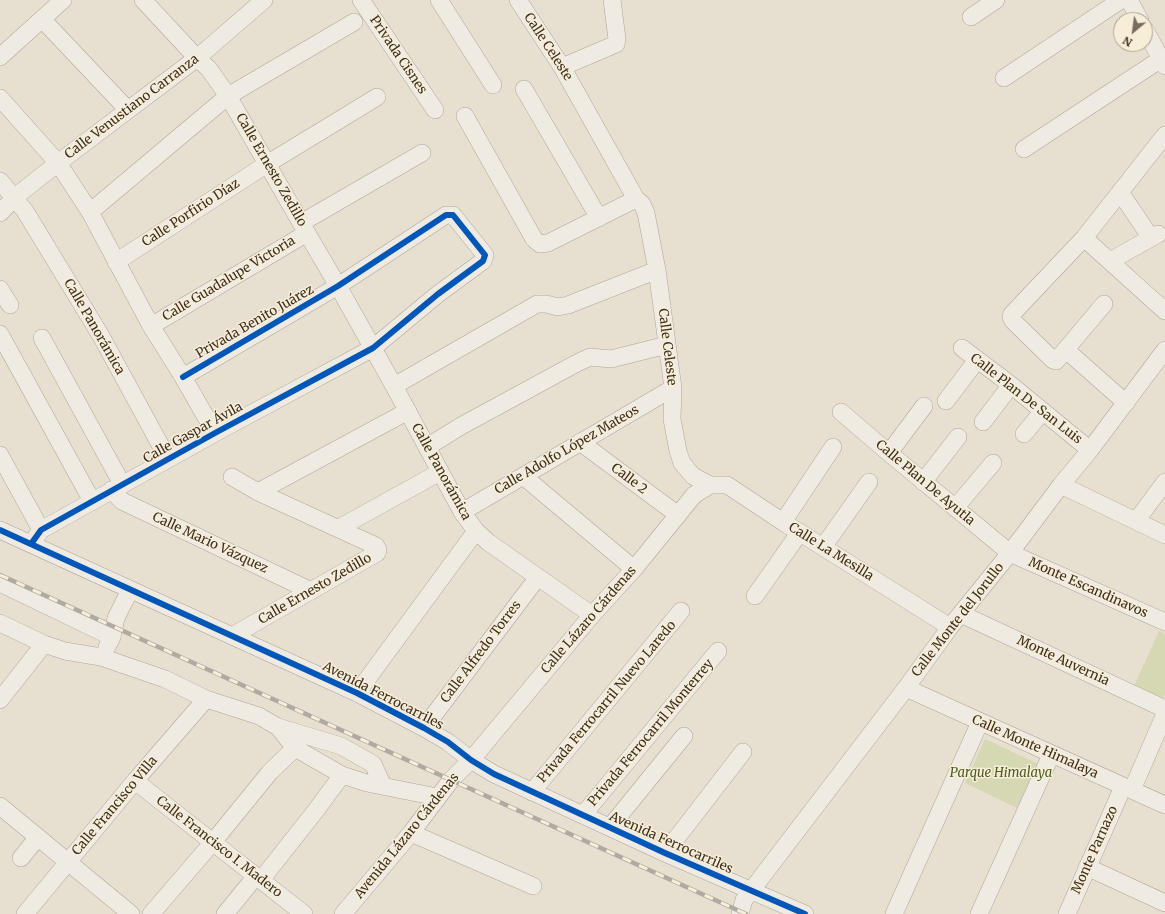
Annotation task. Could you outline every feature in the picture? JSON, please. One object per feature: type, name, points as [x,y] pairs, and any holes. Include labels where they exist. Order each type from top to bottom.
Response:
[{"type":"street","points":[[0,57],[63,0]]},
{"type":"street","name":"Calle Ernesto Zedillo","points":[[143,0],[208,69],[228,96],[338,286]]},
{"type":"street","name":"Calle Venustiano Carranza","points":[[0,213],[15,197],[196,58],[264,0]]},
{"type":"street","name":"Privada Cisnes","points":[[361,0],[435,110]]},
{"type":"street","points":[[439,0],[493,84]]},
{"type":"street","name":"Calle Celeste","points":[[518,0],[562,67],[636,199],[642,204],[646,213],[657,270],[673,388],[672,419],[678,451],[682,463],[693,476],[710,485]]},
{"type":"street","points":[[562,67],[616,44],[617,39],[612,0]]},
{"type":"street","points":[[972,17],[996,0]]},
{"type":"street","points":[[1004,78],[1121,0]]},
{"type":"street","points":[[1129,0],[1136,12]]},
{"type":"street","points":[[42,19],[128,110]]},
{"type":"street","points":[[90,212],[228,96],[354,22]]},
{"type":"street","points":[[1024,149],[1163,63],[1153,45]]},
{"type":"street","points":[[524,89],[599,218]]},
{"type":"street","name":"Calle Gaspar Ávila","points":[[0,98],[58,163],[90,212],[151,326],[183,377],[214,433]]},
{"type":"street","name":"Calle Porfirio Díaz","points":[[116,262],[267,164],[377,98]]},
{"type":"street","points":[[465,116],[534,239],[540,244],[548,243],[636,199]]},
{"type":"street","points":[[1104,304],[1056,361],[1053,360],[1011,318],[1012,314],[1084,238],[1120,192],[1164,140]]},
{"type":"street","name":"Calle Guadalupe Victoria","points":[[151,326],[422,154]]},
{"type":"street","name":"Calle Panorámica","points":[[0,181],[15,197],[25,211],[101,336],[168,459]]},
{"type":"street","points":[[1110,261],[1154,236],[1120,192]]},
{"type":"street","name":"Privada Benito Juárez","points":[[183,377],[338,286],[446,215],[452,216],[485,255],[483,261],[438,294]]},
{"type":"street","points":[[1084,238],[1165,311]]},
{"type":"street","points":[[394,386],[537,304],[546,304],[558,307],[568,305],[657,270]]},
{"type":"street","name":"Calle Panorámica","points":[[338,286],[408,411],[462,512],[476,531],[488,542],[592,615]]},
{"type":"street","points":[[0,289],[10,305]]},
{"type":"street","name":"Calle Gaspar Ávila","points":[[31,544],[41,530],[116,487],[373,348],[438,294]]},
{"type":"street","points":[[0,334],[92,501]]},
{"type":"street","name":"Calle Mario Vázquez","points":[[42,338],[122,501],[311,591]]},
{"type":"street","points":[[427,448],[461,426],[590,357],[611,359],[667,345]]},
{"type":"street","name":"Calle Plan De San Luis","points":[[962,348],[1011,385],[1090,450]]},
{"type":"street","points":[[1066,350],[1126,403]]},
{"type":"street","name":"Calle Monte del Jorullo","points":[[740,914],[744,900],[956,620],[1090,450],[1165,350]]},
{"type":"street","points":[[946,401],[977,360]]},
{"type":"street","points":[[983,422],[1011,385]]},
{"type":"street","name":"Calle Adolfo López Mateos","points":[[462,512],[673,388]]},
{"type":"street","points":[[889,453],[924,406]]},
{"type":"street","points":[[258,492],[408,411]]},
{"type":"street","points":[[1024,434],[1043,411]]},
{"type":"street","name":"Calle Plan De Ayutla","points":[[841,412],[923,482],[1010,553]]},
{"type":"street","points":[[923,482],[958,437]]},
{"type":"street","name":"Calle 2","points":[[580,442],[678,515]]},
{"type":"street","points":[[783,522],[833,447]]},
{"type":"street","points":[[0,455],[41,530]]},
{"type":"street","points":[[955,508],[993,463]]},
{"type":"street","points":[[339,528],[440,472]]},
{"type":"street","points":[[523,476],[634,570]]},
{"type":"street","name":"Calle Ernesto Zedillo","points":[[232,477],[258,492],[376,546],[378,550],[376,553],[232,636]]},
{"type":"street","points":[[824,547],[869,482]]},
{"type":"street","points":[[1136,521],[1165,482]]},
{"type":"street","name":"Calle Lázaro Cárdenas","points":[[471,760],[592,615],[634,570],[694,496],[710,485]]},
{"type":"street","name":"Calle La Mesilla","points":[[710,485],[727,485],[824,547],[956,620]]},
{"type":"street","points":[[1061,485],[1165,535]]},
{"type":"street","name":"Avenida Ferrocarriles","points":[[0,530],[357,693],[448,742],[471,760],[494,774],[665,853],[805,914]]},
{"type":"street","points":[[357,693],[476,531]]},
{"type":"street","points":[[756,596],[800,532]]},
{"type":"street","name":"Monte Escandinavos","points":[[1010,553],[1165,622]]},
{"type":"street","name":"Calle Alfredo Torres","points":[[424,728],[538,577]]},
{"type":"street","points":[[0,583],[112,637]]},
{"type":"street","points":[[101,657],[112,637],[116,618],[130,590]]},
{"type":"street","name":"Privada Ferrocarril Nuevo Laredo","points":[[532,792],[681,611]]},
{"type":"street","name":"Monte Auvernia","points":[[956,620],[1165,708]]},
{"type":"street","points":[[0,622],[44,644],[64,650],[101,657],[165,679],[206,699],[259,716],[278,727],[341,746],[372,764],[382,786]]},
{"type":"street","points":[[0,700],[44,644]]},
{"type":"street","name":"Privada Ferrocarril Monterrey","points":[[583,815],[718,651]]},
{"type":"street","name":"Calle Monte Himalaya","points":[[906,688],[1051,755],[1165,805]]},
{"type":"street","name":"Calle Francisco Villa","points":[[25,914],[135,780],[206,699]]},
{"type":"street","name":"Monte Parnazo","points":[[1067,914],[1087,867],[1165,714]]},
{"type":"street","points":[[894,914],[980,722]]},
{"type":"street","points":[[278,727],[295,748],[342,775],[367,783],[438,797]]},
{"type":"street","points":[[610,827],[684,736]]},
{"type":"street","points":[[150,914],[270,772],[295,748]]},
{"type":"street","points":[[665,853],[743,752]]},
{"type":"street","points":[[979,914],[1051,755]]},
{"type":"street","name":"Avenida Lázaro Cárdenas","points":[[343,914],[411,833],[438,797],[471,760]]},
{"type":"street","points":[[225,914],[259,878],[317,809],[342,775]]},
{"type":"street","name":"Calle Francisco I. Madero","points":[[135,780],[304,914]]},
{"type":"street","points":[[0,806],[131,914]]},
{"type":"street","points":[[411,833],[533,886]]},
{"type":"street","points":[[21,858],[38,837]]},
{"type":"street","points":[[1087,867],[1165,903]]},
{"type":"green space","points":[[1159,631],[1165,634],[1165,693],[1163,699],[1134,686]]},
{"type":"green space","name":"Parque Himalaya","points":[[985,739],[1038,764],[1017,808],[965,783]]},
{"type":"railway","points":[[0,575],[746,914]]},
{"type":"cycle path","points":[[31,544],[41,530],[215,433],[373,348],[438,294],[483,261],[485,255],[453,215],[446,215],[338,286],[183,377]]},
{"type":"cycle path","points":[[0,530],[357,693],[448,742],[471,760],[494,774],[665,853],[805,914]]}]
